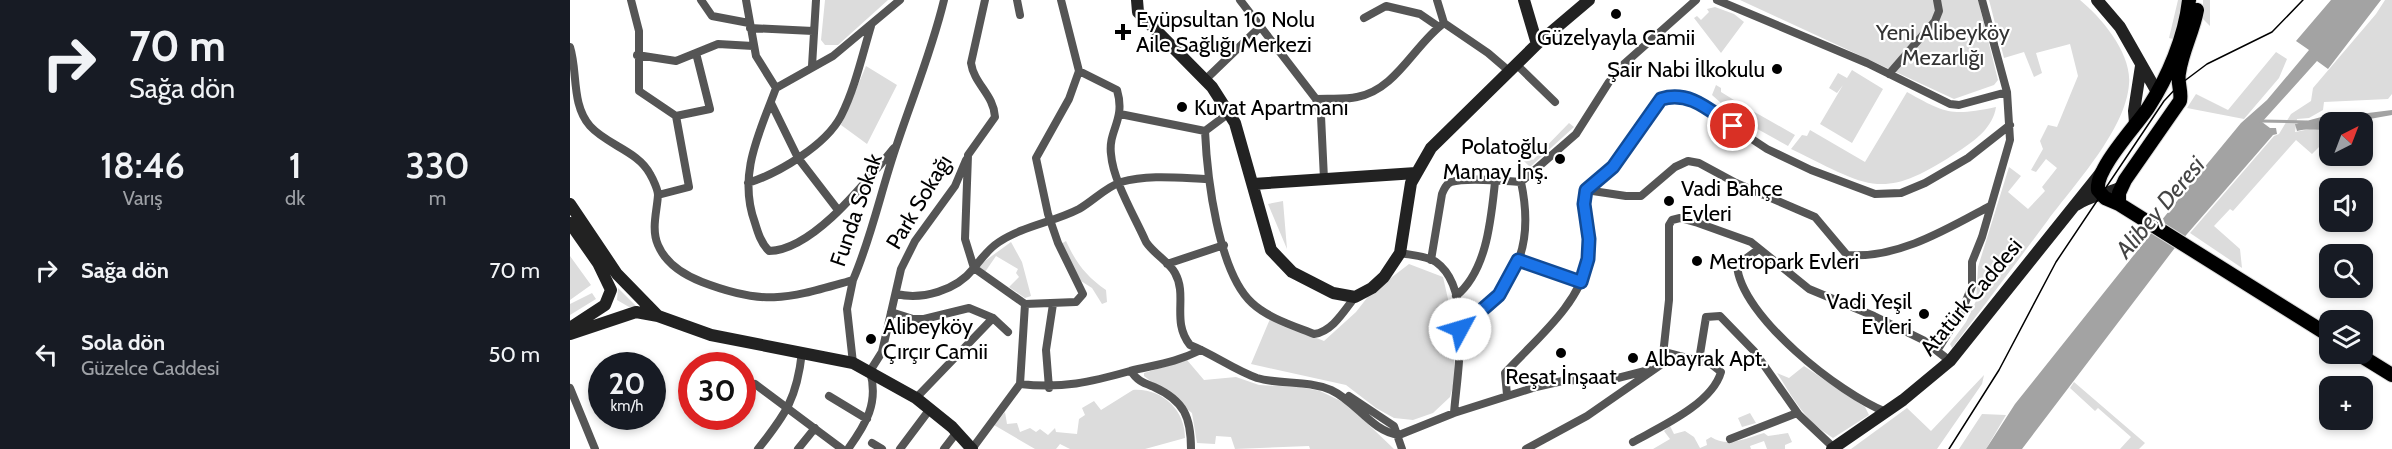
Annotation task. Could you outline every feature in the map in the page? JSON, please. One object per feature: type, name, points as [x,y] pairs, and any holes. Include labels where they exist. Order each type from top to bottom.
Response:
[{"type":"main road","points":[[1137,0],[1138,12],[1205,80],[1235,123],[1271,250],[1292,272],[1333,293],[1355,297],[1372,288],[1384,277],[1400,253],[1411,183],[1431,148],[1537,44],[1589,0]]},
{"type":"main road","points":[[1524,0],[1537,44]]},
{"type":"main road","points":[[2097,0],[2120,27],[2169,114],[2163,127]]},
{"type":"main road","name":"Atatürk Caddesi","points":[[2101,195],[2098,182],[2106,166],[2157,92],[2178,45],[2189,0]]},
{"type":"main road","points":[[2119,204],[2121,188],[2180,100],[2182,91],[2178,74],[2194,31],[2198,0]]},
{"type":"main road","points":[[2135,123],[2134,111],[2141,66]]},
{"type":"main road","name":"Atatürk Caddesi","points":[[1833,448],[1886,412],[1950,361],[2075,205],[2090,183],[2106,166]]},
{"type":"main road","points":[[1253,184],[1416,173]]},
{"type":"main road","points":[[2075,205],[2088,197],[2121,188]]},
{"type":"main road","points":[[2101,195],[2319,329]]},
{"type":"main road","points":[[570,204],[618,274],[658,316]]},
{"type":"main road","points":[[570,223],[598,263],[611,290],[605,305],[570,328]]},
{"type":"main road","points":[[570,334],[630,312],[658,316],[711,335],[853,363],[916,398],[957,432],[972,449]]},
{"type":"main road","points":[[2306,320],[2319,325]]},
{"type":"main road","points":[[2373,355],[2392,366]]},
{"type":"main road","points":[[2373,363],[2392,375]]},
{"type":"street","points":[[570,47],[582,114],[591,127],[644,164],[658,195],[689,187],[676,116],[639,91],[637,55],[639,31],[631,0]]},
{"type":"street","points":[[701,0],[712,16],[749,25],[813,31]]},
{"type":"street","points":[[746,0],[756,56],[776,88]]},
{"type":"street","points":[[812,66],[816,0]]},
{"type":"street","points":[[897,145],[865,183],[811,233],[786,249],[769,251],[763,245],[751,212],[749,167],[757,133],[776,88],[832,56],[900,0]]},
{"type":"street","name":"Funda Sokak","points":[[658,195],[655,225],[658,244],[671,263],[689,277],[735,294],[765,299],[799,296],[853,280],[865,252],[897,145],[920,85],[944,0]]},
{"type":"street","name":"Park Sokağı","points":[[870,371],[882,352],[901,269],[915,241],[954,186],[968,155],[995,117],[992,98],[972,71],[971,63],[985,0]]},
{"type":"street","points":[[1017,0],[1020,15]]},
{"type":"street","points":[[968,155],[964,239],[974,268],[1025,304],[1076,302],[1083,294],[1066,263],[1051,220],[1036,158],[1069,99],[1079,71],[1061,0]]},
{"type":"street","points":[[1240,0],[1316,99],[1321,116],[1324,179]]},
{"type":"street","points":[[1437,0],[1441,25]]},
{"type":"street","points":[[1431,260],[1442,194],[1446,186],[1451,182],[1521,182],[1576,135],[1609,82],[1624,64],[1696,0]]},
{"type":"street","points":[[1718,0],[1772,21],[1950,104],[1959,105],[2007,92]]},
{"type":"street","points":[[1888,74],[1935,21],[1939,11],[1937,0]]},
{"type":"street","points":[[1938,349],[1961,313],[1972,286],[1972,262],[1982,237],[2010,140],[2007,92],[1982,0]]},
{"type":"street","points":[[1364,18],[1386,6],[1420,14],[1513,68],[1555,102]]},
{"type":"street","points":[[1316,99],[1358,97],[1382,87],[1441,25]]},
{"type":"street","points":[[748,183],[773,175],[831,131],[841,117],[855,82],[871,26]]},
{"type":"street","points":[[1205,80],[1260,27]]},
{"type":"street","points":[[637,55],[675,61],[718,44],[753,46]]},
{"type":"street","points":[[676,116],[710,109],[696,52]]},
{"type":"street","points":[[1079,71],[1117,90],[1121,104],[1120,114],[1110,154],[1146,242],[1154,255],[1174,271],[1179,283],[1179,318],[1183,336],[1190,345],[1260,379],[1314,384],[1359,402],[1394,426],[1402,449]]},
{"type":"street","points":[[1507,395],[1505,373],[1566,307],[1581,282],[1588,259],[1589,239],[1584,204],[1586,190],[1613,167],[1661,99],[1673,95],[1697,101],[1767,148],[1811,170],[1875,194],[1901,193],[1925,183],[1968,158],[2010,124]]},
{"type":"street","points":[[771,103],[798,158],[838,210]]},
{"type":"street","points":[[1120,114],[1205,131],[1229,113]]},
{"type":"street","points":[[1205,131],[1208,179],[1224,245],[1242,293],[1254,305],[1314,334],[1323,333],[1355,297]]},
{"type":"street","points":[[1586,190],[1641,196],[1675,167],[1688,160],[1815,217],[1847,255],[1860,256],[1907,246],[1948,229],[1990,206]]},
{"type":"street","points":[[896,294],[909,297],[928,296],[954,284],[974,268],[981,257],[996,244],[1080,208],[1120,183],[1143,178],[1208,179]]},
{"type":"street","points":[[1456,296],[1468,287],[1478,263],[1490,227],[1496,182]]},
{"type":"street","points":[[1460,329],[1499,295],[1518,260],[1526,231],[1525,200],[1521,182]]},
{"type":"street","points":[[1526,449],[1587,416],[1662,364],[1669,300],[1669,225],[1672,220],[1680,218],[1751,242],[1809,289],[1874,316],[1938,349],[1950,361]]},
{"type":"street","points":[[1167,264],[1224,245]]},
{"type":"street","points":[[1760,249],[1737,265],[1738,278],[1754,306],[1815,368],[1870,405],[1886,412]]},
{"type":"street","points":[[1400,253],[1431,260],[1448,276],[1456,296],[1460,329],[1454,413]]},
{"type":"street","points":[[1518,260],[1581,282]]},
{"type":"street","points":[[853,280],[848,309],[853,363]]},
{"type":"street","points":[[972,449],[1020,384],[1025,304]]},
{"type":"street","points":[[1049,388],[1046,350],[1053,304]]},
{"type":"street","points":[[891,312],[913,319],[924,319],[969,308],[993,318],[1008,332]]},
{"type":"street","points":[[1699,360],[1706,317],[1720,316],[1754,351],[1797,413],[1833,448]]},
{"type":"street","points":[[916,398],[993,318]]},
{"type":"street","points":[[1020,384],[1049,388],[1101,381],[1131,371],[1174,363],[1201,350]]},
{"type":"street","points":[[758,449],[782,420],[800,375],[802,352]]},
{"type":"street","points":[[1633,442],[1682,415],[1718,382],[1721,372],[1711,364],[1665,352]]},
{"type":"street","points":[[1399,435],[1507,395],[1567,380],[1606,381],[1653,370]]},
{"type":"street","points":[[848,449],[867,418],[875,394],[870,371]]},
{"type":"street","points":[[1131,371],[1141,383],[1160,390],[1186,413],[1191,426],[1191,449]]},
{"type":"street","points":[[756,385],[788,406],[842,449]]},
{"type":"street","points":[[570,388],[595,449]]},
{"type":"street","points":[[829,396],[867,418]]},
{"type":"street","points":[[900,449],[930,409]]},
{"type":"street","points":[[1730,439],[1797,413]]},
{"type":"street","points":[[798,449],[815,428]]},
{"type":"street","points":[[944,449],[957,432]]},
{"type":"street","points":[[872,443],[882,449]]},
{"type":"green space","points":[[825,0],[888,0],[838,45],[825,45],[821,40]]},
{"type":"green space","name":"Yeni Alibeyköy Mezarlığı","points":[[1740,0],[1978,0],[1998,80],[1994,85],[1954,99]]},
{"type":"green space","points":[[1989,0],[2080,0],[2097,16],[2121,49],[2129,73],[2129,84],[2119,119],[2098,155],[1952,348],[1950,344],[1966,322],[1976,301],[1978,267],[2009,167],[2021,176],[2008,192],[2028,209],[2045,191],[2042,187],[2057,168],[2046,159],[2036,172],[2031,170],[2043,149],[2040,141],[2048,125],[2057,127],[2078,76],[2070,44],[2036,53],[2042,73],[2034,77],[2024,52],[2004,58]]},
{"type":"green space","points":[[2178,0],[2183,0],[2183,5],[2173,39],[2169,38]]},
{"type":"green space","points":[[2203,0],[2210,0],[2210,26],[2203,19]]},
{"type":"green space","points":[[2385,0],[2392,0],[2392,94],[2388,99],[2324,102],[2323,110],[2309,118],[2297,119],[2295,132],[2319,129],[2319,147],[2312,154],[2296,140],[2233,211],[2230,209],[2214,226],[2240,249],[2242,268],[2190,233],[2274,136],[2279,134],[2291,114],[2311,101],[2313,88],[2376,14]]},
{"type":"green space","points":[[1715,7],[1734,14],[1744,22],[1721,53],[1694,18],[1697,16],[1701,20],[1709,12],[1707,9]]},
{"type":"green space","points":[[2276,52],[2287,59],[2279,78],[2244,119],[2187,108],[2196,94],[2228,110]]},
{"type":"green space","points":[[866,66],[897,85],[867,144],[841,125]]},
{"type":"green space","points":[[1852,70],[1883,89],[1852,143],[1820,124],[1843,85],[1837,93],[1829,88],[1838,73],[1847,78]]},
{"type":"green space","points":[[1716,85],[1721,88],[1721,92],[1747,108],[1739,119],[1712,95]]},
{"type":"green space","points":[[1907,92],[1931,105],[1950,111],[1969,112],[1996,107],[1987,127],[1972,142],[1933,167],[1911,178],[1892,183],[1875,184],[1858,180],[1791,149],[1802,135],[1807,136],[1810,130],[1865,162]]},
{"type":"green space","points":[[1751,110],[1795,135],[1788,146],[1743,121]]},
{"type":"green space","points":[[1569,123],[1574,127],[1530,167],[1522,159],[1526,154],[1533,160]]},
{"type":"green space","points":[[1283,201],[1287,249],[1268,204]]},
{"type":"green space","points":[[1066,241],[1082,268],[1106,290],[1107,302],[1102,304],[1092,288],[1081,281],[1061,244]]},
{"type":"green space","points":[[1011,242],[1022,262],[1031,296],[1025,298],[1009,287],[1019,277],[1016,273],[1018,269],[996,256],[985,272],[978,266]]},
{"type":"green space","points":[[570,256],[591,285],[570,300]]},
{"type":"green space","points":[[1409,264],[1443,277],[1451,312],[1455,379],[1450,397],[1433,413],[1413,420],[1394,418],[1376,408],[1346,385],[1251,364],[1270,319],[1324,341],[1356,312],[1370,294]]},
{"type":"green space","points":[[618,288],[637,307],[629,307],[617,300]]},
{"type":"green space","points":[[592,293],[596,299],[570,315],[570,304]]},
{"type":"green space","points":[[1187,360],[1204,380],[1236,377],[1259,385],[1300,387],[1320,391],[1347,404],[1394,449],[1310,449],[1309,446],[1235,449],[1231,437],[1216,436],[1215,444],[1197,443],[1192,413],[1144,376],[1144,373]]},
{"type":"green space","points":[[1804,366],[1865,407],[1869,415],[1833,438],[1823,431],[1801,409],[1777,373],[1789,378]]},
{"type":"green space","points":[[1984,375],[1982,384],[1937,449],[1851,449],[1907,408],[1931,431]]},
{"type":"green space","points":[[2074,382],[2145,443],[2139,449],[2120,449],[2131,437],[2098,408],[2095,411],[2070,388]]},
{"type":"green space","points":[[1133,390],[1153,393],[1170,403],[1181,418],[1185,438],[1145,449],[1070,449],[1060,444],[1056,449],[1035,449],[994,425],[1005,412],[1007,424],[1017,423],[1020,432],[1030,428],[1036,432],[1040,429],[1048,435],[1055,428],[1056,432],[1077,434],[1079,419],[1085,415],[1082,408],[1094,401],[1101,410]]},
{"type":"green space","points":[[1750,413],[1756,423],[1742,427],[1738,418]]},
{"type":"green space","points":[[1982,414],[2006,415],[1986,449],[1959,449]]},
{"type":"green space","points":[[1670,426],[1674,434],[1685,431],[1694,437],[1700,448],[1707,445],[1706,440],[1711,437],[1730,442],[1764,433],[1768,436],[1788,433],[1792,442],[1785,445],[1785,449],[1767,449],[1764,441],[1750,446],[1751,449],[1653,449],[1670,439],[1664,431]]},
{"type":"shaded area","points":[[2331,0],[2381,0],[2328,69],[2317,61],[2262,122],[2270,128],[2276,128],[2277,134],[2273,135],[2174,249],[2022,449],[1986,449],[2015,404],[2189,186],[2241,123],[2267,100],[2309,50],[2296,41]]},
{"type":"shaded area","points":[[2392,110],[2392,115],[2373,118],[2373,112]]},
{"type":"shaded area","points":[[2319,118],[2319,130],[2297,131],[2295,124]]},
{"type":"waterway","points":[[2260,121],[2307,122]]},
{"type":"tram line","points":[[1949,449],[1999,370],[2056,262],[2164,101],[2179,85],[2207,64],[2272,32],[2303,0]]},
{"type":"place","name":"Güzelyayla Camii","points":[[1616,14]]},
{"type":"place","name":"Eyüpsultan 10 Nolu Aile Sağlığı Merkezi","points":[[1123,32]]},
{"type":"place","name":"Şair Nabi İlkokulu","points":[[1777,69]]},
{"type":"place","name":"Kuvat Apartmanı","points":[[1182,107]]},
{"type":"place","name":"Polatoğlu Mamay İnş.","points":[[1560,159]]},
{"type":"place","name":"Vadi Bahçe Evleri","points":[[1669,201]]},
{"type":"place","name":"Metropark Evleri","points":[[1697,261]]},
{"type":"place","name":"Vadi Yeşil Evleri","points":[[1924,314]]},
{"type":"place","name":"Alibeyköy Çırçır Camii","points":[[871,339]]},
{"type":"place","name":"Reşat İnşaat","points":[[1561,353]]},
{"type":"place","name":"Albayrak Apt.","points":[[1633,358]]},
{"type":"route","points":[[1460,329],[1499,295],[1510,279],[1518,260],[1581,282],[1588,259],[1589,239],[1584,204],[1586,190],[1613,167],[1661,99],[1673,95],[1688,97],[1733,126]]},
{"type":"water label","name":"Alibey Deresi","points":[[2160,207]]}]
